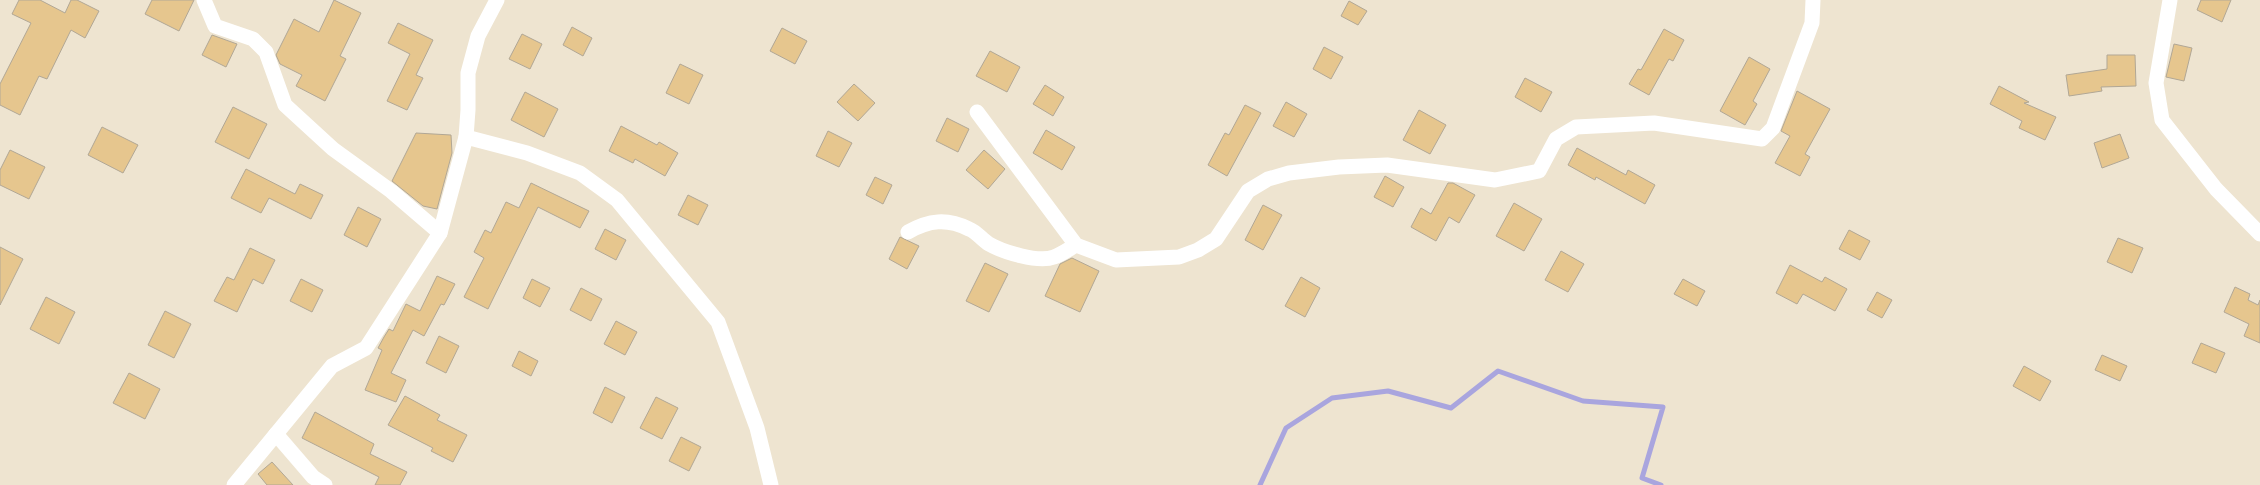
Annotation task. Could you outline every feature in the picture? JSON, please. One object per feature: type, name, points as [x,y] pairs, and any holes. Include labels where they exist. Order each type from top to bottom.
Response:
[{"type":"street","points":[[204,0],[215,26],[253,38],[266,52],[285,105],[333,149],[391,191],[440,233]]},
{"type":"street","points":[[234,485],[332,366],[366,348],[440,233],[466,137],[468,72],[478,36],[497,0]]},
{"type":"street","points":[[977,112],[1076,245],[1116,260],[1179,257],[1198,250],[1216,239],[1248,191],[1268,179],[1289,173],[1339,167],[1387,165],[1495,180],[1539,171],[1556,139],[1576,127],[1654,123],[1762,139],[1773,128],[1812,23],[1813,0]]},
{"type":"street","points":[[2170,0],[2156,83],[2162,120],[2216,189],[2260,234]]},
{"type":"street","points":[[466,137],[527,153],[580,173],[617,200],[718,322],[757,428],[771,485]]},
{"type":"street","points":[[908,232],[922,224],[940,220],[970,229],[988,244],[1021,256],[1042,259],[1054,257],[1076,245]]},
{"type":"street","points":[[276,434],[313,477],[325,485]]},
{"type":"building","points":[[19,0],[40,0],[65,13],[71,0],[77,0],[99,11],[85,38],[71,30],[47,79],[39,76],[20,115],[0,105],[0,84],[31,23],[12,14]]},
{"type":"building","points":[[152,0],[194,0],[179,31],[145,14]]},
{"type":"building","points":[[334,0],[361,13],[340,56],[346,59],[325,101],[296,86],[302,75],[280,64],[276,55],[294,19],[319,32]]},
{"type":"building","points":[[2201,0],[2231,0],[2222,22],[2197,10]]},
{"type":"building","points":[[1349,1],[1367,11],[1358,25],[1341,16]]},
{"type":"building","points":[[398,23],[433,40],[416,75],[423,78],[407,110],[387,101],[410,54],[388,43]]},
{"type":"building","points":[[572,27],[592,38],[583,56],[563,45]]},
{"type":"building","points":[[782,28],[807,41],[795,64],[770,51]]},
{"type":"building","points":[[1664,29],[1684,40],[1673,61],[1669,59],[1649,95],[1629,84],[1638,69],[1641,70]]},
{"type":"building","points":[[522,34],[542,44],[530,69],[509,59]]},
{"type":"building","points":[[212,35],[237,44],[226,67],[202,55]]},
{"type":"building","points":[[2174,44],[2192,48],[2184,81],[2166,77]]},
{"type":"building","points":[[1324,47],[1343,57],[1331,79],[1313,69]]},
{"type":"building","points":[[990,51],[1020,67],[1007,92],[976,76]]},
{"type":"building","points":[[2107,55],[2135,55],[2136,86],[2101,87],[2102,91],[2069,96],[2066,75],[2107,69]]},
{"type":"building","points":[[1749,57],[1770,69],[1753,101],[1757,104],[1745,125],[1720,111]]},
{"type":"building","points":[[680,64],[703,75],[689,104],[666,93]]},
{"type":"building","points":[[1525,78],[1552,92],[1541,112],[1515,97]]},
{"type":"building","points":[[854,84],[875,103],[858,121],[837,102]]},
{"type":"building","points":[[1045,85],[1064,97],[1053,116],[1033,104]]},
{"type":"building","points":[[1999,86],[2029,102],[2024,103],[2056,117],[2045,140],[2019,128],[2022,121],[1990,104]]},
{"type":"building","points":[[1797,91],[1830,109],[1805,154],[1810,157],[1800,176],[1775,163],[1790,136],[1781,131]]},
{"type":"building","points":[[525,92],[558,109],[544,137],[511,120]]},
{"type":"building","points":[[1286,102],[1307,114],[1294,137],[1273,126]]},
{"type":"building","points":[[1245,105],[1261,113],[1227,176],[1208,165],[1225,133],[1229,135]]},
{"type":"building","points":[[233,107],[267,124],[249,159],[215,142]]},
{"type":"building","points":[[1419,110],[1446,125],[1430,154],[1403,140]]},
{"type":"building","points":[[947,118],[969,129],[958,152],[936,141]]},
{"type":"building","points":[[621,126],[657,145],[659,142],[678,153],[665,176],[635,159],[633,163],[609,151]]},
{"type":"building","points":[[102,127],[138,145],[123,173],[88,155]]},
{"type":"building","points":[[1046,130],[1075,147],[1062,170],[1033,153]]},
{"type":"building","points":[[828,131],[852,143],[839,167],[816,156]]},
{"type":"building","points":[[416,133],[451,135],[452,153],[437,209],[423,206],[392,181]]},
{"type":"building","points":[[2120,134],[2129,158],[2102,168],[2094,143]]},
{"type":"building","points":[[1577,148],[1626,175],[1628,170],[1655,185],[1645,204],[1596,177],[1595,180],[1568,165]]},
{"type":"building","points":[[10,150],[45,167],[29,199],[0,185],[0,170]]},
{"type":"building","points":[[984,150],[1005,169],[988,189],[966,170]]},
{"type":"building","points":[[246,169],[295,194],[300,184],[323,195],[311,219],[269,198],[261,213],[231,198]]},
{"type":"building","points":[[1385,176],[1404,187],[1393,207],[1374,197]]},
{"type":"building","points":[[875,177],[892,185],[883,204],[866,195]]},
{"type":"building","points":[[531,183],[589,211],[580,228],[538,207],[488,309],[464,297],[484,258],[474,252],[485,230],[491,233],[506,202],[519,208]]},
{"type":"building","points":[[1448,183],[1453,183],[1475,195],[1459,223],[1449,217],[1436,241],[1411,227],[1421,208],[1431,214]]},
{"type":"building","points":[[688,195],[708,205],[698,225],[678,215]]},
{"type":"building","points":[[1514,203],[1542,219],[1524,251],[1496,236]]},
{"type":"building","points":[[1263,205],[1282,215],[1263,250],[1245,240]]},
{"type":"building","points":[[358,207],[381,219],[367,247],[344,235]]},
{"type":"building","points":[[605,229],[626,240],[616,260],[595,249]]},
{"type":"building","points":[[1849,230],[1870,241],[1860,260],[1839,249]]},
{"type":"building","points":[[900,237],[919,246],[907,269],[889,259]]},
{"type":"building","points":[[2118,238],[2143,248],[2132,273],[2107,262]]},
{"type":"building","points":[[0,247],[23,259],[0,305]]},
{"type":"building","points":[[250,248],[275,260],[263,284],[253,279],[237,312],[214,301],[227,277],[234,280]]},
{"type":"building","points":[[1561,251],[1584,264],[1568,292],[1545,280]]},
{"type":"building","points":[[1072,258],[1099,271],[1080,312],[1045,296],[1060,264]]},
{"type":"building","points":[[985,263],[1008,274],[989,312],[966,301]]},
{"type":"building","points":[[1790,265],[1822,282],[1825,277],[1847,289],[1835,311],[1803,294],[1797,304],[1776,293]]},
{"type":"building","points":[[437,276],[455,284],[444,305],[441,304],[424,336],[413,330],[391,373],[406,380],[396,402],[365,390],[382,350],[378,348],[389,329],[393,331],[406,304],[420,311]]},
{"type":"building","points":[[1301,277],[1320,288],[1305,317],[1285,306]]},
{"type":"building","points":[[301,279],[323,290],[312,312],[290,301]]},
{"type":"building","points":[[532,279],[550,288],[540,307],[523,298]]},
{"type":"building","points":[[1683,279],[1705,291],[1697,306],[1674,294]]},
{"type":"building","points":[[2235,287],[2250,294],[2248,300],[2258,305],[2260,300],[2260,343],[2244,336],[2249,324],[2224,312]]},
{"type":"building","points":[[581,288],[602,299],[591,321],[570,310]]},
{"type":"building","points":[[1877,292],[1892,300],[1882,318],[1867,310]]},
{"type":"building","points":[[46,297],[75,312],[59,344],[30,329]]},
{"type":"building","points":[[165,311],[191,324],[174,358],[148,345]]},
{"type":"building","points":[[616,321],[637,332],[625,355],[604,344]]},
{"type":"building","points":[[439,336],[459,346],[446,373],[426,363]]},
{"type":"building","points":[[2201,343],[2225,353],[2216,373],[2192,363]]},
{"type":"building","points":[[519,351],[538,361],[531,376],[512,366]]},
{"type":"building","points":[[2102,355],[2127,366],[2120,381],[2095,370]]},
{"type":"building","points":[[2024,366],[2051,381],[2040,401],[2013,386]]},
{"type":"building","points":[[129,373],[160,389],[145,419],[113,403]]},
{"type":"building","points":[[605,387],[625,397],[612,423],[593,413]]},
{"type":"building","points":[[405,396],[440,415],[437,420],[467,435],[453,462],[431,451],[433,448],[388,425]]},
{"type":"building","points":[[656,397],[678,408],[662,439],[640,428]]},
{"type":"building","points":[[315,412],[374,444],[370,454],[407,472],[400,485],[375,485],[379,477],[302,438]]},
{"type":"building","points":[[681,437],[701,447],[689,471],[669,461]]},
{"type":"building","points":[[272,462],[293,485],[267,485],[258,474]]},
{"type":"waterway","points":[[1260,485],[1286,428],[1332,398],[1388,391],[1451,408],[1498,371],[1583,401],[1663,407],[1642,478],[1661,485]]}]
